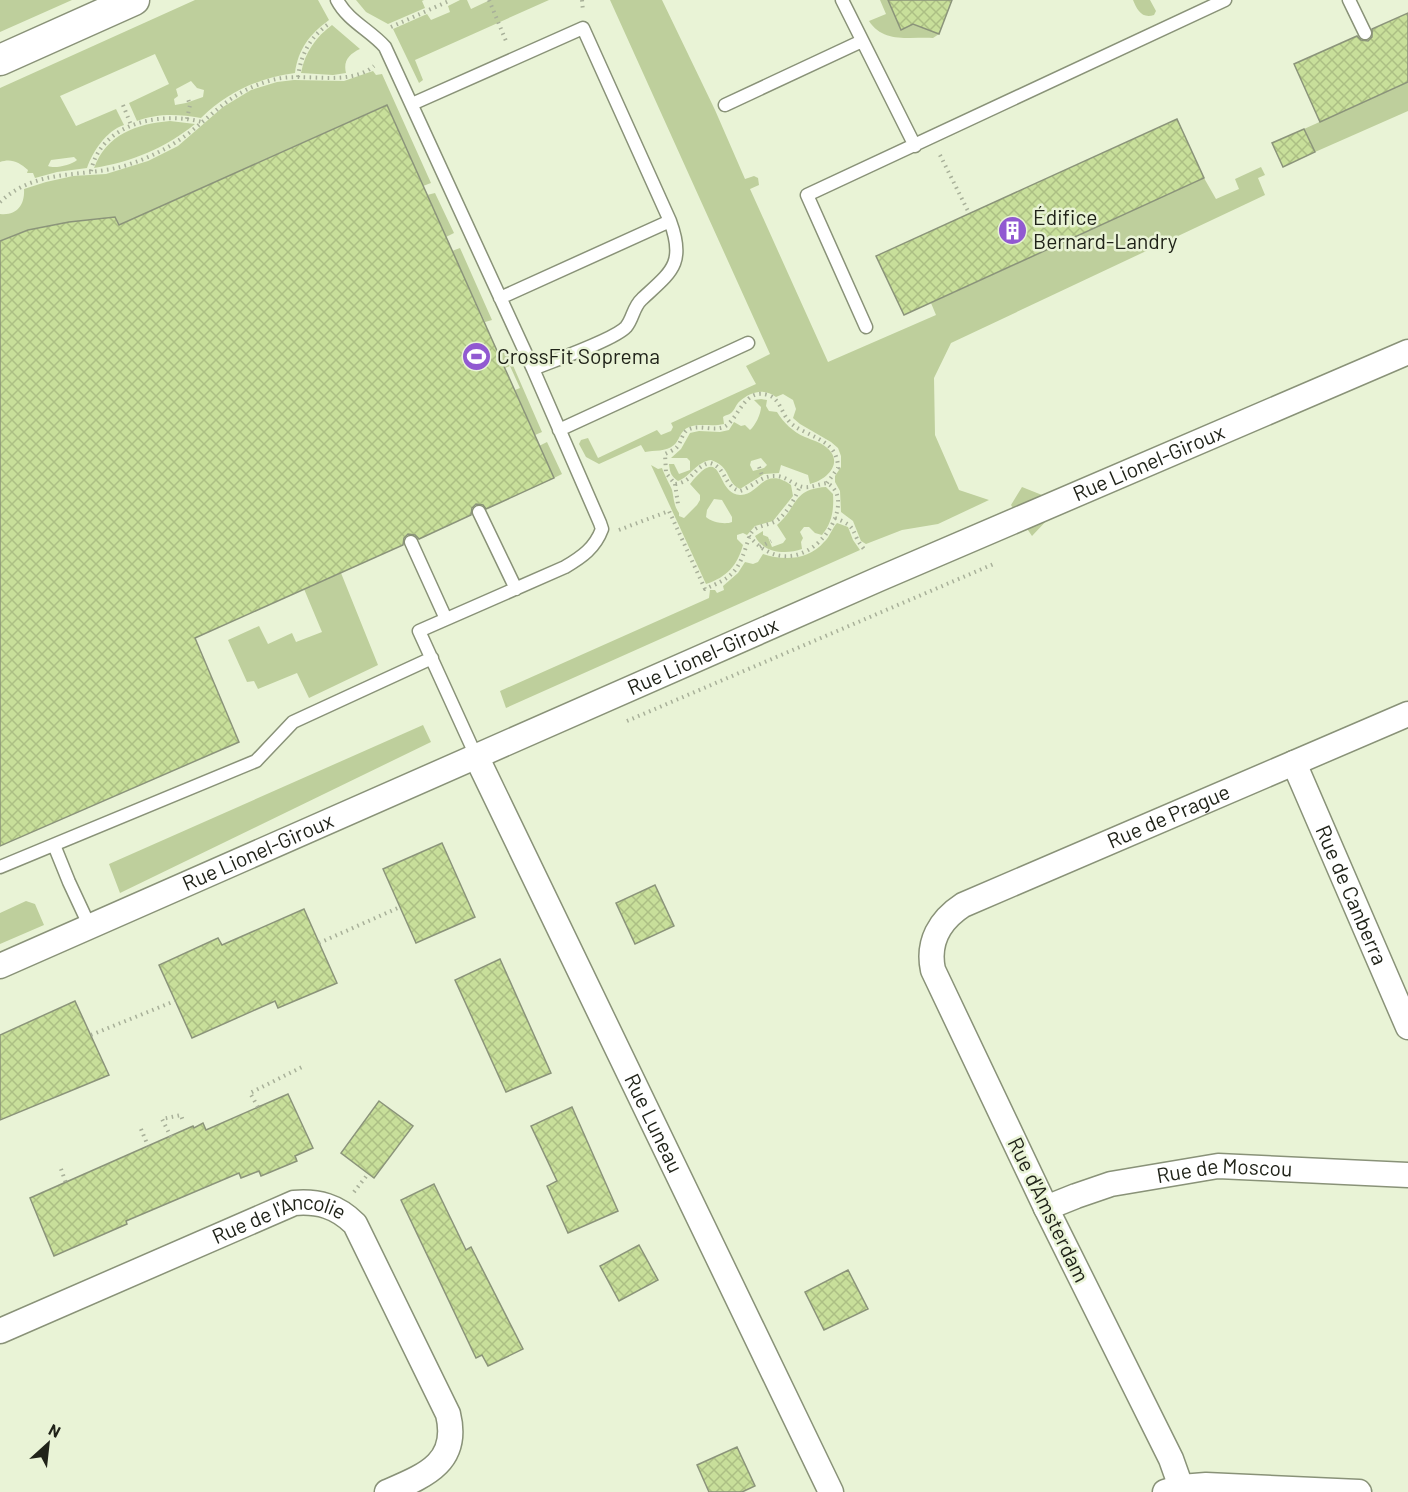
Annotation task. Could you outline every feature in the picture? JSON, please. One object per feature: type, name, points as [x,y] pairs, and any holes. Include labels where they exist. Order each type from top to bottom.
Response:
[{"type":"street","points":[[0,60],[134,0]]},
{"type":"street","name":"Rue Lionel-Giroux","points":[[0,966],[879,579],[1408,352]]},
{"type":"street","name":"Rue de Prague","points":[[937,930],[944,920],[963,905],[1408,714]]},
{"type":"street","name":"Rue Luneau","points":[[476,756],[831,1492]]},
{"type":"street","name":"Rue de Canberra","points":[[1294,763],[1408,1028]]},
{"type":"street","name":"Rue d'Amsterdam","points":[[937,930],[932,946],[933,970],[1046,1208],[1171,1459],[1173,1489]]},
{"type":"street","name":"Rue de Moscou","points":[[1046,1208],[1111,1184],[1218,1166],[1408,1175]]},
{"type":"street","name":"Rue de l'Ancolie","points":[[0,1331],[294,1203],[308,1202],[334,1208],[346,1214],[355,1224],[448,1414],[451,1425],[451,1437],[443,1459],[423,1476],[387,1492]]},
{"type":"street","points":[[1173,1489],[1206,1485],[1359,1492]]},
{"type":"lane","points":[[337,0],[352,19],[368,30],[385,47],[533,369],[602,529],[594,546],[581,558],[565,567],[419,631],[476,756]]},
{"type":"lane","points":[[842,0],[915,146]]},
{"type":"lane","points":[[866,327],[807,195],[1225,0]]},
{"type":"lane","points":[[1349,0],[1365,33]]},
{"type":"lane","points":[[412,104],[584,28],[670,221],[678,245],[677,258],[661,284],[636,306],[626,327],[611,337],[533,369]]},
{"type":"lane","points":[[725,105],[861,42]]},
{"type":"lane","points":[[500,298],[670,221]]},
{"type":"lane","points":[[559,430],[748,343]]},
{"type":"lane","points":[[479,512],[516,589]]},
{"type":"lane","points":[[411,542],[446,619]]},
{"type":"lane","points":[[0,867],[256,761],[293,722],[432,658]]},
{"type":"lane","points":[[54,845],[90,927]]},
{"type":"path","points":[[391,27],[451,0]]},
{"type":"path","points":[[489,0],[499,23]]},
{"type":"path","points":[[298,76],[305,48],[330,22]]},
{"type":"path","points":[[0,202],[21,186],[57,175],[120,168],[156,153],[175,143],[232,96],[250,87],[298,76],[339,78],[353,76],[378,63]]},
{"type":"path","points":[[187,96],[190,105],[187,119]]},
{"type":"path","points":[[123,105],[131,124]]},
{"type":"path","points":[[91,171],[103,145],[117,132],[131,124],[160,119],[187,119],[202,122]]},
{"type":"path","points":[[932,138],[969,213]]},
{"type":"path","points":[[675,484],[687,481],[699,467],[710,463],[720,468],[729,484],[735,489],[744,490],[764,478],[775,476],[782,476],[800,486],[812,487],[827,483],[838,468],[836,454],[831,446],[789,423],[772,397],[767,394],[752,397],[744,402],[729,424],[722,428],[696,427],[684,433],[676,448],[665,454],[666,473],[675,484],[678,504]]},
{"type":"path","points":[[759,467],[764,478]]},
{"type":"path","points":[[749,536],[760,548],[776,555],[789,556],[810,550],[826,536],[835,518],[837,509],[835,491],[827,483]]},
{"type":"path","points":[[602,529],[608,535],[669,511],[705,589],[727,579],[736,570],[749,536],[753,531],[779,520],[800,486]]},
{"type":"path","points":[[835,518],[849,523],[864,549]]},
{"type":"path","points":[[760,548],[771,542]]},
{"type":"path","name":"Rue Lionel-Giroux","points":[[616,725],[996,563]]},
{"type":"path","points":[[319,943],[400,907]]},
{"type":"path","points":[[91,1035],[175,1002]]},
{"type":"path","points":[[258,1107],[250,1093],[304,1066]]},
{"type":"path","points":[[171,1137],[162,1119],[181,1115],[183,1121]]},
{"type":"path","points":[[141,1129],[147,1146]]},
{"type":"path","points":[[61,1169],[66,1183]]},
{"type":"green space","points":[[0,0],[72,0],[0,32]]},
{"type":"green space","points":[[195,0],[318,0],[329,20],[316,31],[302,49],[295,73],[268,78],[244,88],[222,101],[201,118],[168,115],[137,121],[129,103],[169,84],[155,54],[60,96],[76,126],[116,109],[124,125],[111,132],[101,142],[87,168],[35,178],[33,173],[27,173],[28,170],[18,163],[8,160],[0,162],[0,88]],"holes":[[[191,81],[197,88],[204,90],[203,97],[175,105],[174,99],[178,96],[176,89]],[[74,157],[77,160],[67,165],[48,166],[51,160]]]},
{"type":"green space","points":[[356,0],[424,0],[422,1],[425,8],[388,24],[366,12]]},
{"type":"green space","points":[[460,0],[467,0],[471,9],[490,0],[549,0],[415,60],[423,80],[419,83],[393,29],[427,14],[431,20],[450,12],[448,6]]},
{"type":"green space","points":[[610,0],[662,0],[715,110],[745,179],[754,176],[758,178],[759,185],[750,189],[828,362],[936,315],[931,303],[1204,178],[1216,199],[1239,189],[1235,179],[1261,167],[1265,175],[1258,178],[1265,195],[951,343],[934,378],[935,435],[959,490],[989,500],[938,524],[902,530],[866,544],[861,541],[853,521],[841,512],[840,491],[835,482],[835,476],[841,467],[838,448],[793,418],[796,409],[793,400],[783,394],[776,397],[767,392],[749,395],[739,402],[731,413],[723,417],[724,424],[689,427],[684,430],[674,445],[664,450],[645,452],[641,445],[599,464],[586,457],[579,444],[581,440],[588,438],[598,458],[657,430],[661,435],[671,431],[673,427],[671,423],[756,384],[746,366],[770,354]]},
{"type":"green space","points":[[880,0],[888,0],[901,29],[913,24],[939,34],[933,38],[905,38],[881,33],[869,21],[886,14]]},
{"type":"green space","points":[[1133,0],[1150,0],[1156,11],[1154,15],[1143,15]]},
{"type":"green space","points":[[332,25],[360,49],[348,58],[345,65],[346,73],[333,75],[301,73],[305,58],[312,46]]},
{"type":"green space","points":[[373,71],[376,75],[382,74],[431,183],[423,186],[386,105],[119,225],[115,217],[28,230],[0,241],[0,214],[11,213],[19,208],[23,200],[24,189],[73,176],[106,174],[148,161],[178,146],[223,107],[251,90],[277,82],[294,80],[344,81]]},
{"type":"green space","points":[[1408,82],[1408,111],[1315,152],[1304,129]]},
{"type":"green space","points":[[170,121],[195,124],[184,133],[148,153],[94,168],[107,147],[124,133],[134,128]]},
{"type":"green space","points":[[435,193],[454,233],[446,237],[427,195]]},
{"type":"green space","points":[[460,248],[492,320],[485,322],[452,251]]},
{"type":"green space","points":[[505,347],[542,432],[535,435],[515,390],[520,388],[510,366],[505,368],[497,350]]},
{"type":"green space","points":[[754,400],[767,400],[766,406],[769,411],[777,412],[796,432],[826,447],[834,459],[834,464],[828,474],[810,484],[808,475],[781,465],[779,473],[764,474],[740,489],[735,486],[722,466],[711,460],[701,463],[678,481],[674,478],[669,464],[674,464],[679,474],[690,470],[690,461],[687,458],[671,458],[681,449],[690,433],[729,430],[734,422],[741,426],[745,425],[750,430],[761,410]],"holes":[[[761,458],[767,465],[753,471],[750,465],[751,461]]]},
{"type":"green space","points":[[547,442],[562,474],[554,478],[539,446]]},
{"type":"green space","points":[[651,465],[658,469],[662,468],[672,490],[679,516],[684,518],[700,500],[700,495],[690,484],[709,467],[714,468],[726,487],[740,495],[774,478],[791,485],[793,496],[773,521],[755,526],[747,535],[743,533],[737,535],[737,539],[743,545],[738,559],[720,578],[706,584]],"holes":[[[714,499],[722,500],[732,517],[732,522],[718,522],[706,517],[707,510]]]},
{"type":"green space","points":[[826,487],[833,494],[833,505],[832,516],[822,535],[815,533],[809,527],[804,527],[800,532],[803,538],[802,549],[789,552],[769,549],[759,542],[755,536],[763,531],[763,535],[768,537],[772,547],[783,543],[786,539],[777,525],[801,495],[815,488]]},
{"type":"green space","points":[[1022,487],[1047,497],[1049,518],[1032,536],[1011,505]]},
{"type":"green space","points":[[837,523],[848,527],[860,550],[506,708],[500,691],[709,598],[710,590],[715,590],[717,593],[724,590],[723,586],[738,573],[745,562],[753,564],[758,562],[763,554],[779,558],[804,556],[826,540]]},
{"type":"green space","points":[[341,573],[378,665],[309,698],[297,673],[258,689],[254,681],[247,682],[228,640],[259,626],[268,644],[292,633],[296,642],[322,632],[304,589]]},
{"type":"green space","points":[[423,725],[431,742],[120,893],[109,864]]},
{"type":"green space","points":[[26,901],[35,904],[44,925],[0,944],[0,913]]},
{"type":"building","points":[[888,0],[952,0],[939,34],[913,24],[901,30]]},
{"type":"building","points":[[1408,13],[1408,82],[1320,122],[1294,64],[1357,36],[1361,40],[1368,41],[1372,37],[1372,29]]},
{"type":"building","points":[[387,105],[554,478],[486,509],[483,505],[476,504],[472,508],[471,515],[419,539],[415,535],[408,534],[404,538],[403,545],[195,638],[239,742],[0,846],[0,241],[28,230],[69,222],[115,217],[119,225]]},
{"type":"building","name":"Édifice Bernard-Landry","points":[[1177,119],[1204,178],[904,315],[876,256]]},
{"type":"building","points":[[1304,129],[1315,152],[1283,167],[1272,143]]},
{"type":"building","points":[[442,843],[475,917],[416,943],[383,869]]},
{"type":"building","points":[[655,885],[674,926],[635,944],[616,903]]},
{"type":"building","points":[[304,909],[337,983],[278,1008],[275,1001],[192,1038],[159,965],[218,938],[222,945]]},
{"type":"building","points":[[500,959],[551,1073],[506,1092],[455,980]]},
{"type":"building","points":[[75,1001],[109,1075],[0,1120],[0,1035]]},
{"type":"building","points":[[288,1094],[313,1148],[295,1156],[297,1161],[261,1176],[259,1171],[241,1178],[239,1173],[126,1221],[127,1224],[54,1256],[30,1198],[193,1126],[194,1128],[203,1123],[206,1130]]},
{"type":"building","points":[[379,1101],[413,1126],[374,1178],[341,1153]]},
{"type":"building","points":[[572,1107],[618,1211],[568,1233],[547,1186],[557,1181],[531,1126]]},
{"type":"building","points":[[434,1184],[466,1250],[471,1247],[523,1349],[488,1366],[482,1355],[476,1358],[401,1200]]},
{"type":"building","points":[[639,1245],[658,1280],[619,1301],[600,1266]]},
{"type":"building","points":[[848,1270],[868,1309],[824,1330],[805,1292]]},
{"type":"building","points":[[737,1447],[755,1486],[742,1492],[709,1492],[697,1465]]},
{"type":"place","name":"Édifice Bernard-Landry","points":[[1012,230]]},
{"type":"place","name":"CrossFit Soprema","points":[[476,357]]}]
